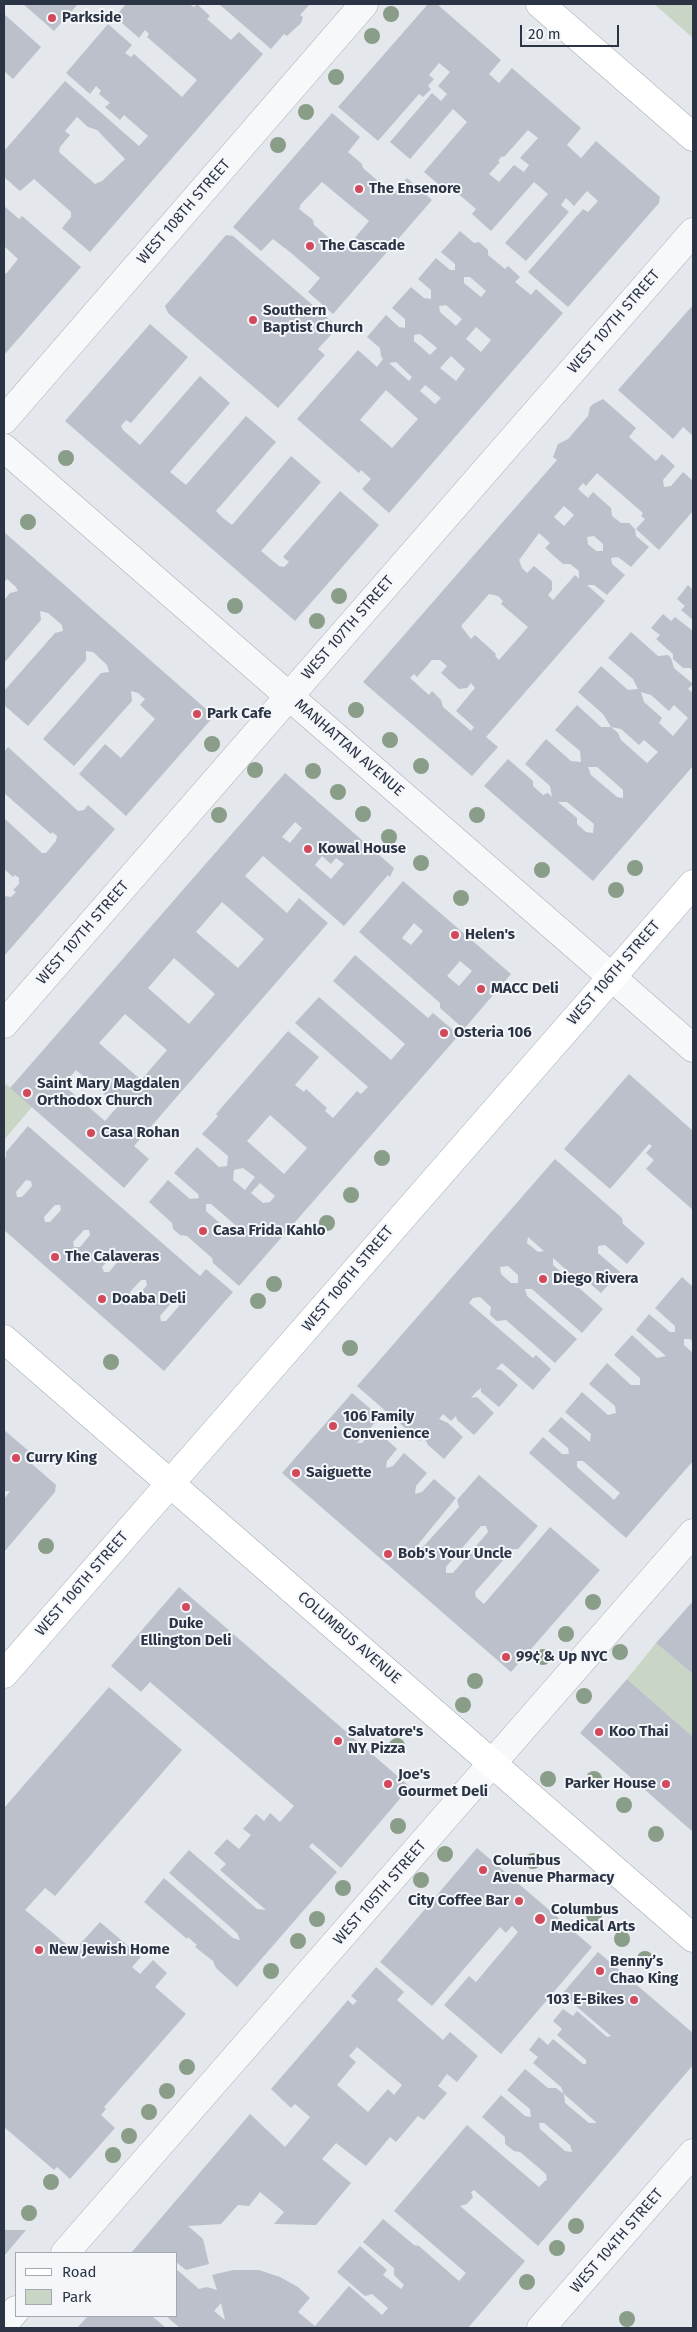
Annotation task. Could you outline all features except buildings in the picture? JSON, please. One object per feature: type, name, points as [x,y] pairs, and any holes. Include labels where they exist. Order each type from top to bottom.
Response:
[{"type":"main road","points":[[540,4],[693,138]]},
{"type":"main road","name":"WEST 106TH STREET","points":[[4,1674],[693,884]]},
{"type":"main road","name":"COLUMBUS AVENUE","points":[[4,1339],[171,1482],[693,1938]]},
{"type":"street","name":"WEST 108TH STREET","points":[[4,420],[364,4]]},
{"type":"street","name":"WEST 107TH STREET","points":[[4,1024],[693,232]]},
{"type":"street","name":"MANHATTAN AVENUE","points":[[4,448],[693,1048]]},
{"type":"street","name":"WEST 105TH STREET","points":[[66,2252],[693,1533]]},
{"type":"street","name":"WEST 104TH STREET","points":[[541,2328],[693,2153]]},
{"type":"street","points":[[4,2324],[15,2311]]},
{"type":"green space","points":[[654,4],[693,4],[693,38]]},
{"type":"green space","points":[[6,1084],[32,1107],[4,1140],[4,1088]]},
{"type":"green space","points":[[656,1643],[693,1674],[693,1737],[627,1679]]},
{"type":"place","name":"Parkside","points":[[52,18]]},
{"type":"place","name":"The Ensenore","points":[[359,189]]},
{"type":"place","name":"The Cascade","points":[[310,246]]},
{"type":"place","name":"Southern Baptist Church","points":[[253,320]]},
{"type":"place","name":"Park Cafe","points":[[197,714]]},
{"type":"place","name":"Kowal House","points":[[308,849]]},
{"type":"place","name":"Helen's","points":[[455,935]]},
{"type":"place","name":"MACC Deli","points":[[481,989]]},
{"type":"place","name":"Osteria 106","points":[[444,1033]]},
{"type":"place","name":"Saint Mary Magdalen Orthodox Church","points":[[27,1093]]},
{"type":"place","name":"Casa Rohan","points":[[91,1133]]},
{"type":"place","name":"Casa Frida Kahlo","points":[[203,1231]]},
{"type":"place","name":"The Calaveras","points":[[55,1257]]},
{"type":"place","name":"Diego Rivera","points":[[543,1279]]},
{"type":"place","name":"Doaba Deli","points":[[102,1299]]},
{"type":"place","name":"106 Family Convenience","points":[[333,1426]]},
{"type":"place","name":"Curry King","points":[[16,1458]]},
{"type":"place","name":"Saiguette","points":[[296,1473]]},
{"type":"place","name":"Bob's Your Uncle","points":[[388,1554]]},
{"type":"place","name":"Duke Ellington Deli","points":[[186,1607]]},
{"type":"place","name":"99¢ & Up NYC","points":[[506,1657]]},
{"type":"place","name":"Koo Thai","points":[[599,1732]]},
{"type":"place","name":"Salvatore's NY Pizza","points":[[338,1741]]},
{"type":"place","name":"Joe's Gourmet Deli","points":[[388,1784]]},
{"type":"place","name":"Parker House","points":[[666,1784]]},
{"type":"place","name":"Columbus Avenue Pharmacy","points":[[483,1870]]},
{"type":"place","name":"City Coffee Bar","points":[[519,1901]]},
{"type":"place","name":"Columbus Medical Arts","points":[[540,1919]]},
{"type":"place","name":"New Jewish Home","points":[[39,1950]]},
{"type":"place","name":"Benny’s Chao King","points":[[600,1971]]},
{"type":"place","name":"103 E-Bikes","points":[[634,2000]]}]
